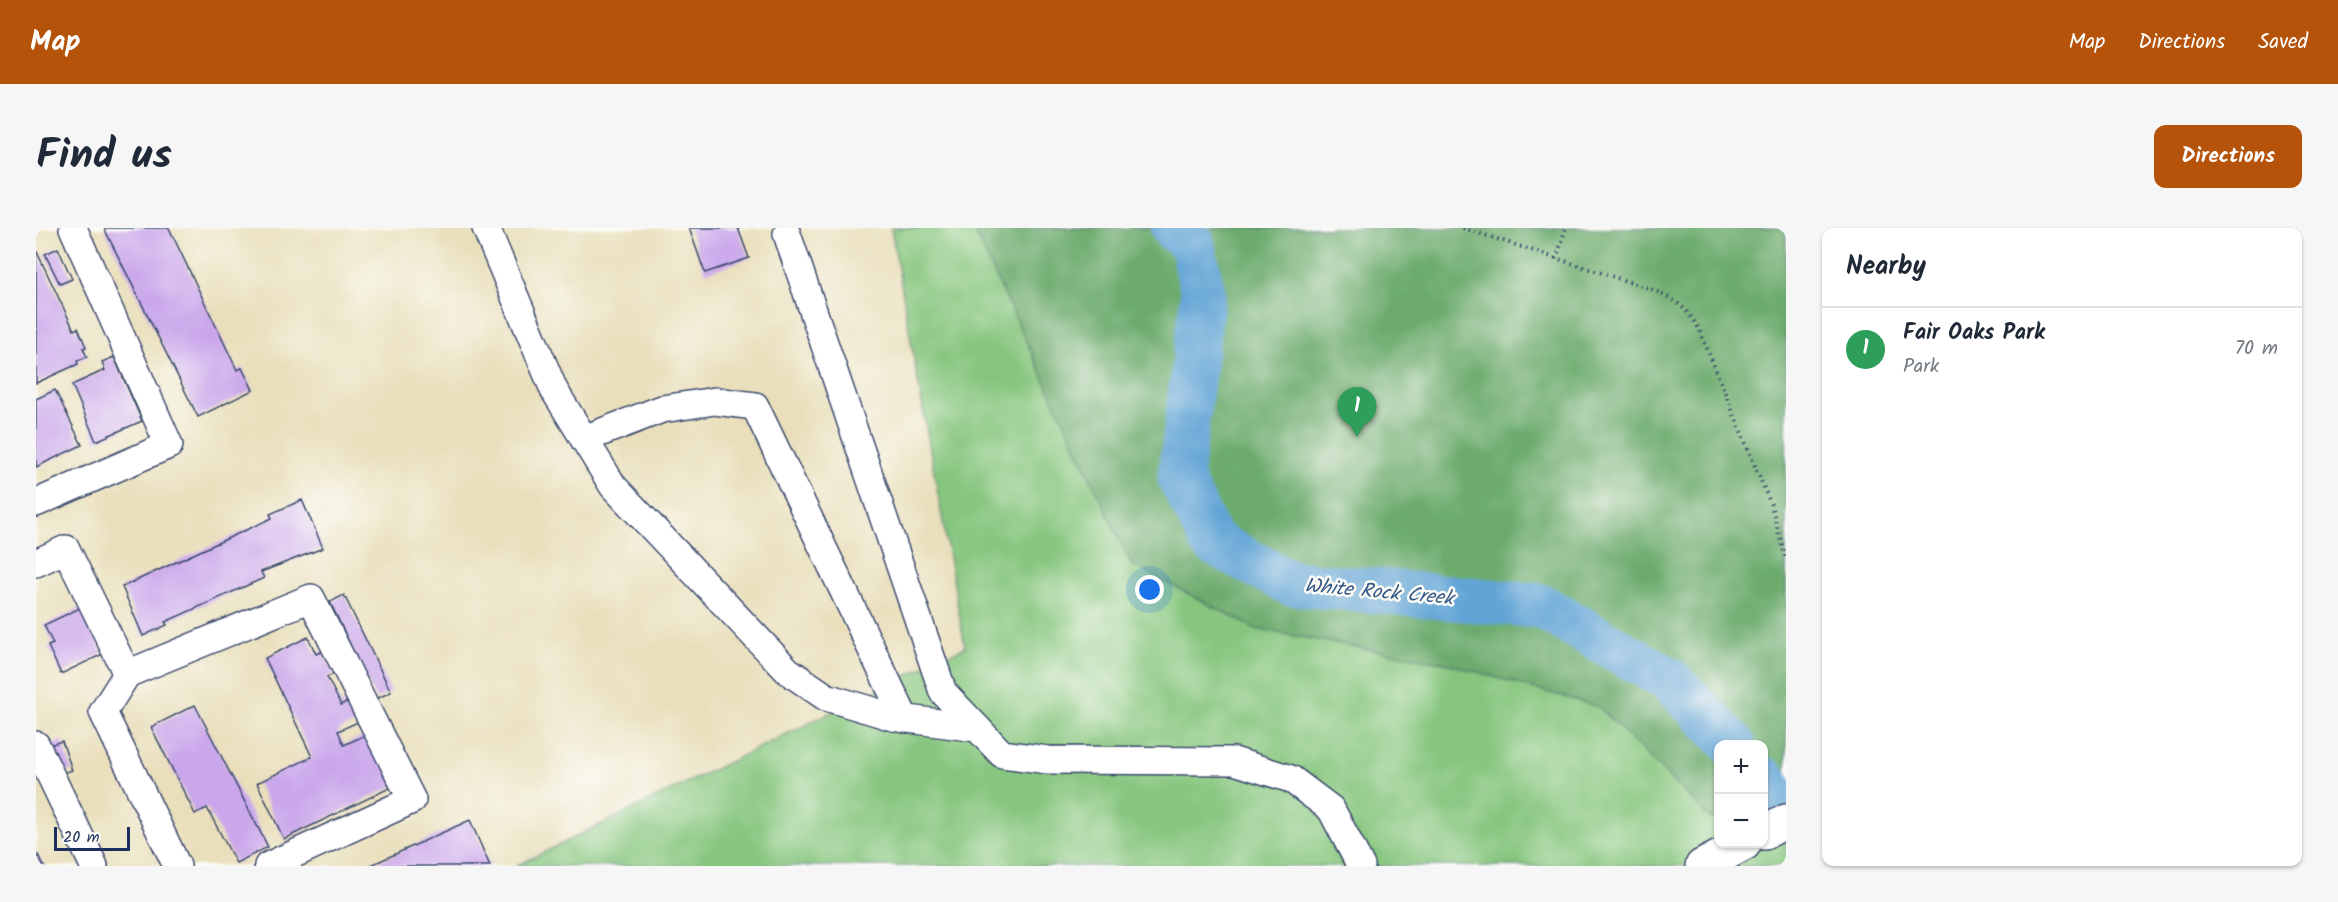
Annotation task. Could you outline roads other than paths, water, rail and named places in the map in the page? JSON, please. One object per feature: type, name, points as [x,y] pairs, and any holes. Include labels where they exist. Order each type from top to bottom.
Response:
[{"type":"main road","points":[[1768,831],[1786,821]]},
{"type":"main road","points":[[1702,866],[1735,848]]},
{"type":"street","points":[[36,503],[169,445],[73,228]]},
{"type":"street","points":[[486,228],[554,390],[613,486],[788,670],[825,697],[905,719],[977,728]]},
{"type":"street","points":[[787,234],[943,692],[1002,754],[1048,760],[1234,761],[1291,779],[1331,809],[1361,866]]},
{"type":"street","points":[[584,439],[662,409],[715,401],[755,406],[905,719]]},
{"type":"street","points":[[36,563],[66,549],[127,674]]},
{"type":"street","points":[[177,866],[103,712],[127,674],[311,598],[412,800],[268,866]]},
{"type":"street","points":[[36,745],[94,866]]},
{"type":"waterway","name":"White Rock Creek","points":[[1173,228],[1192,243],[1203,292],[1180,478],[1212,542],[1290,583],[1541,606],[1670,680],[1729,740]]},
{"type":"waterway","name":"White Rock Creek","points":[[1768,785],[1786,814]]},
{"type":"place","name":"Fair Oaks Park","points":[[1357,437]]}]
